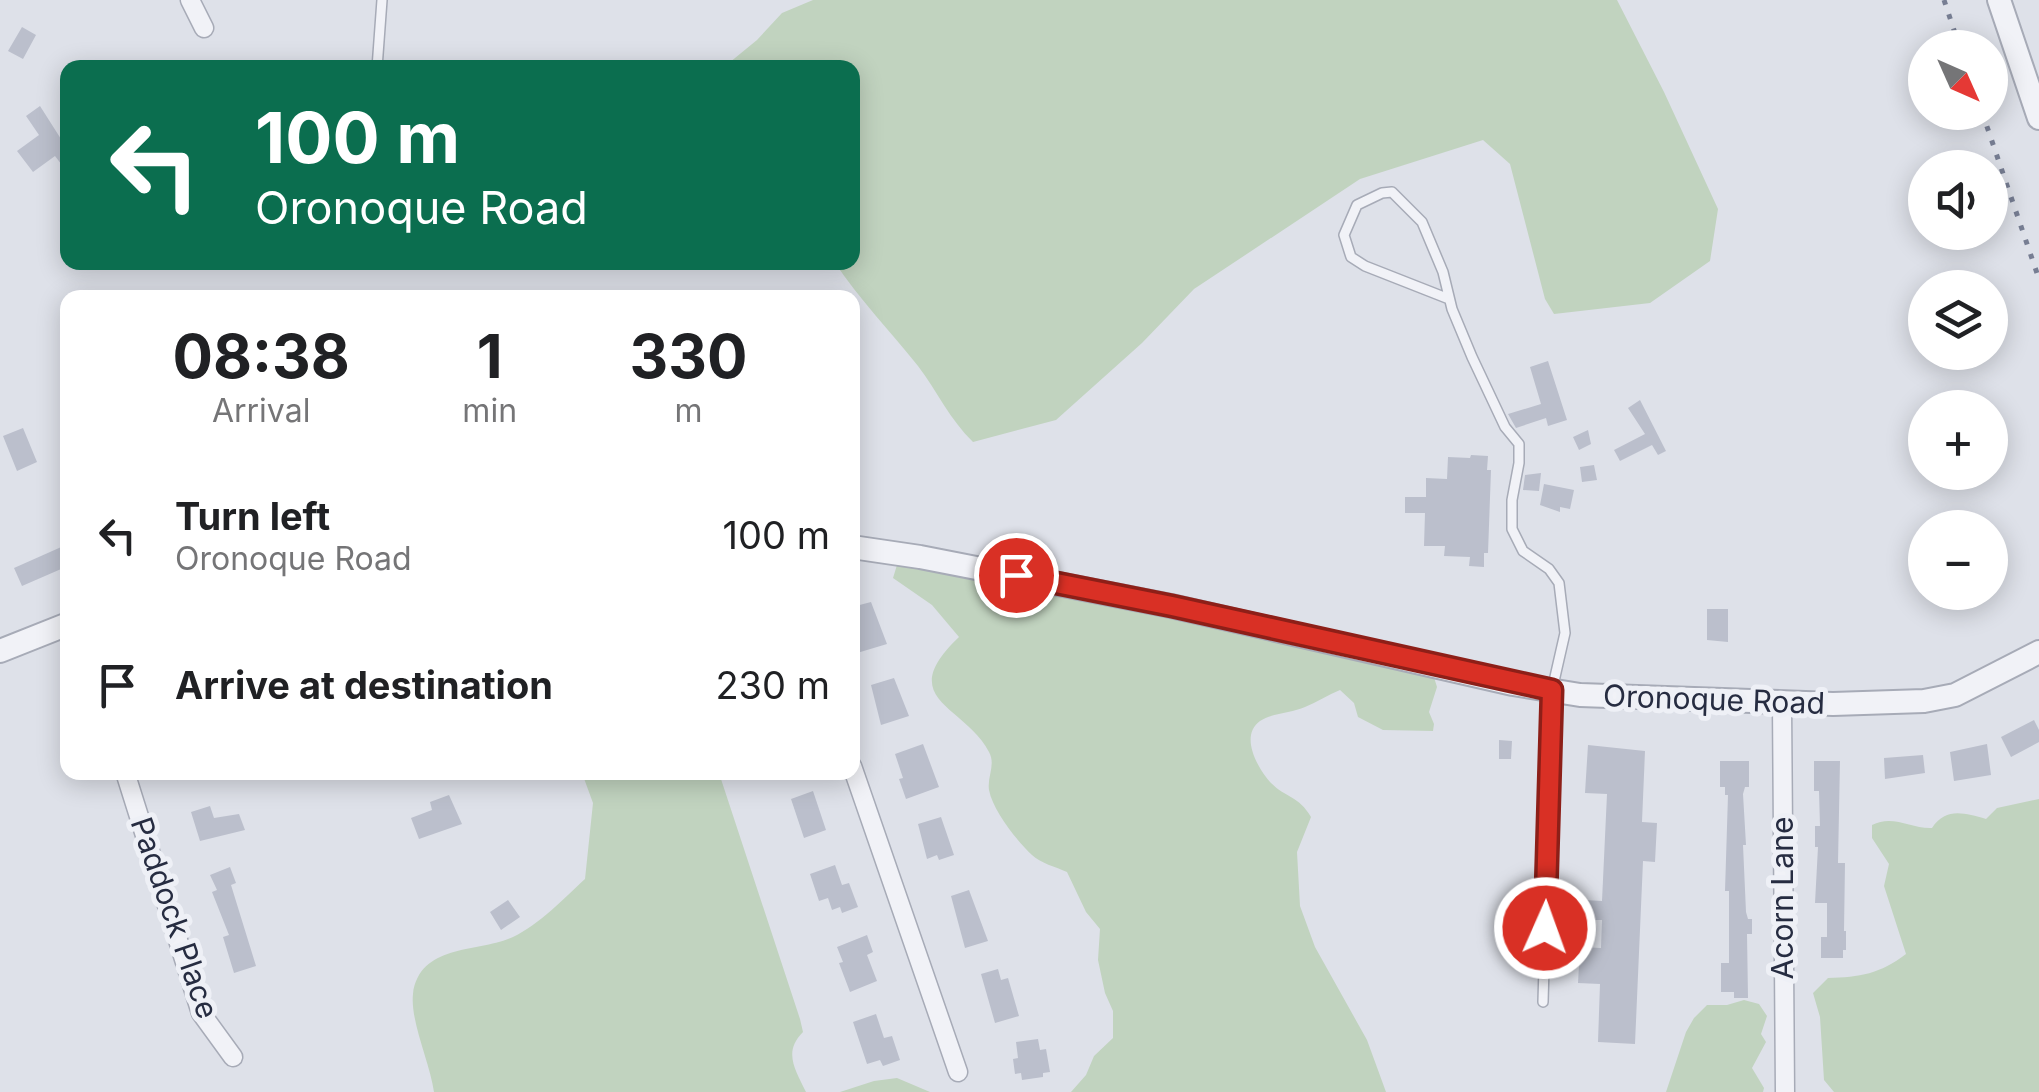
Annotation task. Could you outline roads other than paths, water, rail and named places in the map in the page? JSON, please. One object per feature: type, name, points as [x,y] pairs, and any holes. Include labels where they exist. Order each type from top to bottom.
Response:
[{"type":"street","points":[[190,0],[204,28]]},
{"type":"street","points":[[1999,0],[2039,118]]},
{"type":"street","name":"Oronoque Road","points":[[860,548],[1172,606],[1580,695],[1782,704],[1943,698],[1982,684],[2039,652]]},
{"type":"street","points":[[0,651],[60,627]]},
{"type":"street","name":"Acorn Lane","points":[[1782,704],[1785,1092]]},
{"type":"street","name":"Paddock Place","points":[[128,780],[201,1012],[233,1057]]},
{"type":"street","points":[[857,780],[958,1072]]},
{"type":"lane","points":[[378,60],[382,0]]},
{"type":"lane","points":[[1449,299],[1379,273],[1351,257],[1344,235],[1356,204],[1392,192],[1422,222],[1492,401],[1519,444],[1512,529],[1524,551],[1549,569],[1559,583],[1565,633],[1552,690],[1543,1002]]},
{"type":"railway","points":[[1944,0],[1954,30]]},
{"type":"railway","points":[[1988,130],[2039,279]]}]
